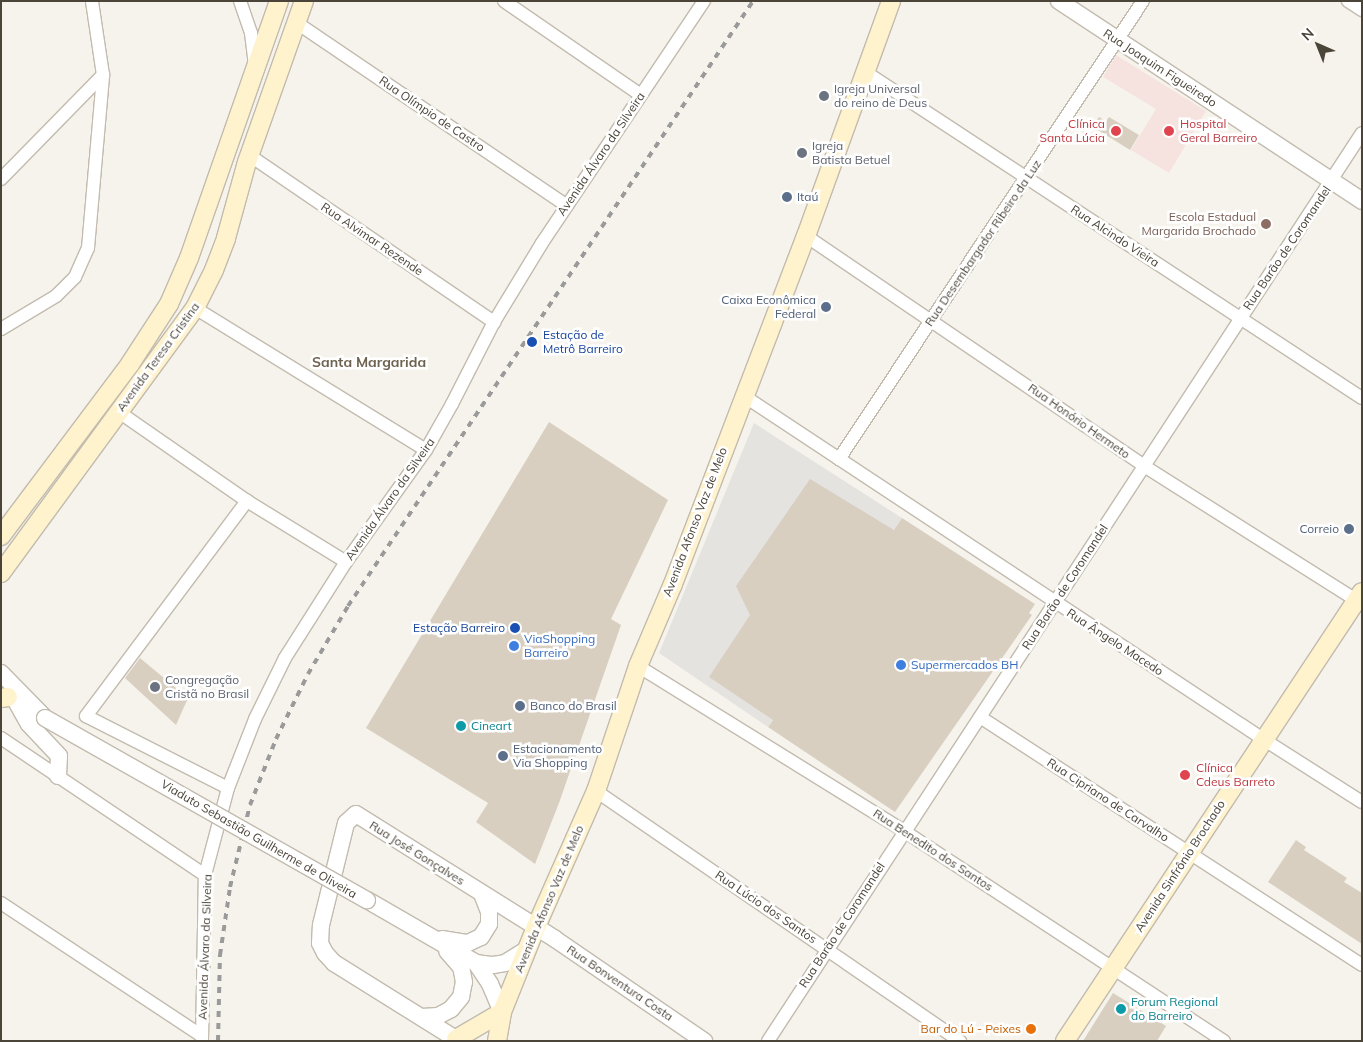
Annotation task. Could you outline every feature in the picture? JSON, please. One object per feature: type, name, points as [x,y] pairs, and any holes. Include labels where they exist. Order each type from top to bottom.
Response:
[{"type":"main road","name":"Avenida Teresa Cristina","points":[[1,536],[130,364],[170,304],[190,258],[278,1]]},
{"type":"main road","name":"Avenida Teresa Cristina","points":[[1,573],[195,308],[214,270],[226,238],[249,155],[304,1]]},
{"type":"main road","name":"Avenida Afonso Vaz de Melo","points":[[497,1041],[502,1012],[536,927],[596,791],[638,666],[673,584],[806,236],[867,73],[891,1]]},
{"type":"main road","name":"Avenida Sinfrônio Brochado","points":[[1065,1041],[1359,596]]},
{"type":"main road","points":[[457,1040],[502,1012]]},
{"type":"street","points":[[1,329],[56,296],[74,277],[88,248],[103,75],[92,1]]},
{"type":"street","points":[[240,1],[251,33],[255,68]]},
{"type":"street","points":[[504,1],[642,95]]},
{"type":"street","name":"Avenida Álvaro da Silveira","points":[[202,1039],[205,875],[228,788],[255,719],[285,658],[346,562],[426,450],[494,322],[566,205],[704,1]]},
{"type":"street","name":"Rua Joaquim Figueiredo","points":[[1059,1],[1362,202]]},
{"type":"street","name":"Rua Desembargador Ribeiro da Luz","points":[[839,459],[1143,1]]},
{"type":"street","points":[[1348,1],[1362,10]]},
{"type":"street","name":"Rua Olímpio de Castro","points":[[297,23],[566,205]]},
{"type":"street","name":"Rua Alcindo Vieira","points":[[867,73],[1362,398]]},
{"type":"street","points":[[1,179],[103,75]]},
{"type":"street","name":"Rua Barão de Coromandel","points":[[768,1041],[1362,133]]},
{"type":"street","name":"Rua Alvimar Rezende","points":[[249,155],[494,322]]},
{"type":"street","name":"Rua Honório Hermeto","points":[[806,236],[1144,466],[1359,596]]},
{"type":"street","points":[[195,308],[426,450]]},
{"type":"street","name":"Rua Ângelo Macedo","points":[[744,396],[1263,739],[1362,802]]},
{"type":"street","points":[[119,412],[247,501],[346,562]]},
{"type":"street","points":[[228,788],[86,716],[247,501]]},
{"type":"street","name":"Rua Benedito dos Santos","points":[[638,666],[904,831],[1224,1041]]},
{"type":"street","name":"Viaduto Sebastião Guilherme de Oliveira","points":[[1,672],[44,717]]},
{"type":"street","points":[[7,697],[59,756],[58,776]]},
{"type":"street","name":"Viaduto Sebastião Guilherme de Oliveira","points":[[7,697],[436,938],[476,963],[490,984],[502,1012]]},
{"type":"street","name":"Rua Cipriano de Carvalho","points":[[980,717],[1362,965]]},
{"type":"street","points":[[1,738],[205,875]]},
{"type":"street","name":"Rua Lúcio dos Santos","points":[[596,791],[960,1041]]},
{"type":"street","name":"Rua José Gonçalves","points":[[457,1040],[334,963],[324,953],[320,943],[321,925],[346,822],[356,814],[536,927]]},
{"type":"street","points":[[436,938],[468,943],[482,937],[489,924],[489,912],[482,894]]},
{"type":"street","points":[[1,903],[202,1039]]},
{"type":"street","name":"Rua Bonventura Costa","points":[[536,927],[704,1041]]},
{"type":"street","points":[[422,1017],[438,1016],[451,1009],[461,997],[464,982],[461,967],[436,938]]},
{"type":"street","points":[[476,963],[493,965],[505,963],[527,950]]},
{"type":"shaded area","name":"Hospital Geral Barreiro","points":[[1116,55],[1206,111],[1169,173],[1131,150],[1156,109],[1103,77]]},
{"type":"shaded area","points":[[754,423],[902,518],[768,727],[659,653]]},
{"type":"building","name":"Clínica Santa Lúcia","points":[[1099,117],[1106,121],[1109,117],[1139,135],[1130,150],[1093,127]]},
{"type":"building","name":"ViaShopping Barreiro","points":[[549,422],[668,500],[611,619],[621,625],[559,803],[535,864],[476,822],[488,803],[366,728]]},
{"type":"building","name":"Supermercados BH","points":[[810,479],[894,530],[902,518],[1035,604],[1029,613],[1032,615],[895,812],[768,727],[773,720],[709,677],[750,615],[736,586]]},
{"type":"building","name":"Congregação Cristã no Brasil","points":[[140,658],[188,698],[176,725],[125,678]]},
{"type":"building","points":[[1296,840],[1306,847],[1304,850],[1347,878],[1344,882],[1362,893],[1362,944],[1268,882]]},
{"type":"building","name":"Forum Regional do Barreiro","points":[[1113,993],[1166,1026],[1157,1041],[1083,1041]]},
{"type":"railway","points":[[218,1041],[220,955],[230,887],[250,805],[276,739],[308,674],[348,606],[753,1]]},
{"type":"place","name":"Igreja Universal do reino de Deus","points":[[824,96]]},
{"type":"place","name":"Clínica Santa Lúcia","points":[[1116,131]]},
{"type":"place","name":"Hospital Geral Barreiro","points":[[1169,131]]},
{"type":"place","name":"Igreja Batista Betuel","points":[[802,153]]},
{"type":"place","name":"Itaú","points":[[787,197]]},
{"type":"place","name":"Escola Estadual Margarida Brochado","points":[[1266,224]]},
{"type":"place","name":"Caixa Econômica Federal","points":[[826,307]]},
{"type":"place","name":"Estação de Metrô Barreiro","points":[[532,342]]},
{"type":"place","name":"Correio","points":[[1349,529]]},
{"type":"place","name":"Estação Barreiro","points":[[515,628]]},
{"type":"place","name":"ViaShopping Barreiro","points":[[514,646]]},
{"type":"place","name":"Supermercados BH","points":[[901,665]]},
{"type":"place","name":"Congregação Cristã no Brasil","points":[[155,687]]},
{"type":"place","name":"Banco do Brasil","points":[[520,706]]},
{"type":"place","name":"Cineart","points":[[461,726]]},
{"type":"place","name":"Estacionamento Via Shopping","points":[[503,756]]},
{"type":"place","name":"Clínica Cdeus Barreto","points":[[1185,775]]},
{"type":"place","name":"Forum Regional do Barreiro","points":[[1121,1009]]},
{"type":"place","name":"Bar do Lú - Peixes","points":[[1031,1029]]},
{"type":"district","name":"Santa Margarida","points":[[369,362]]}]
